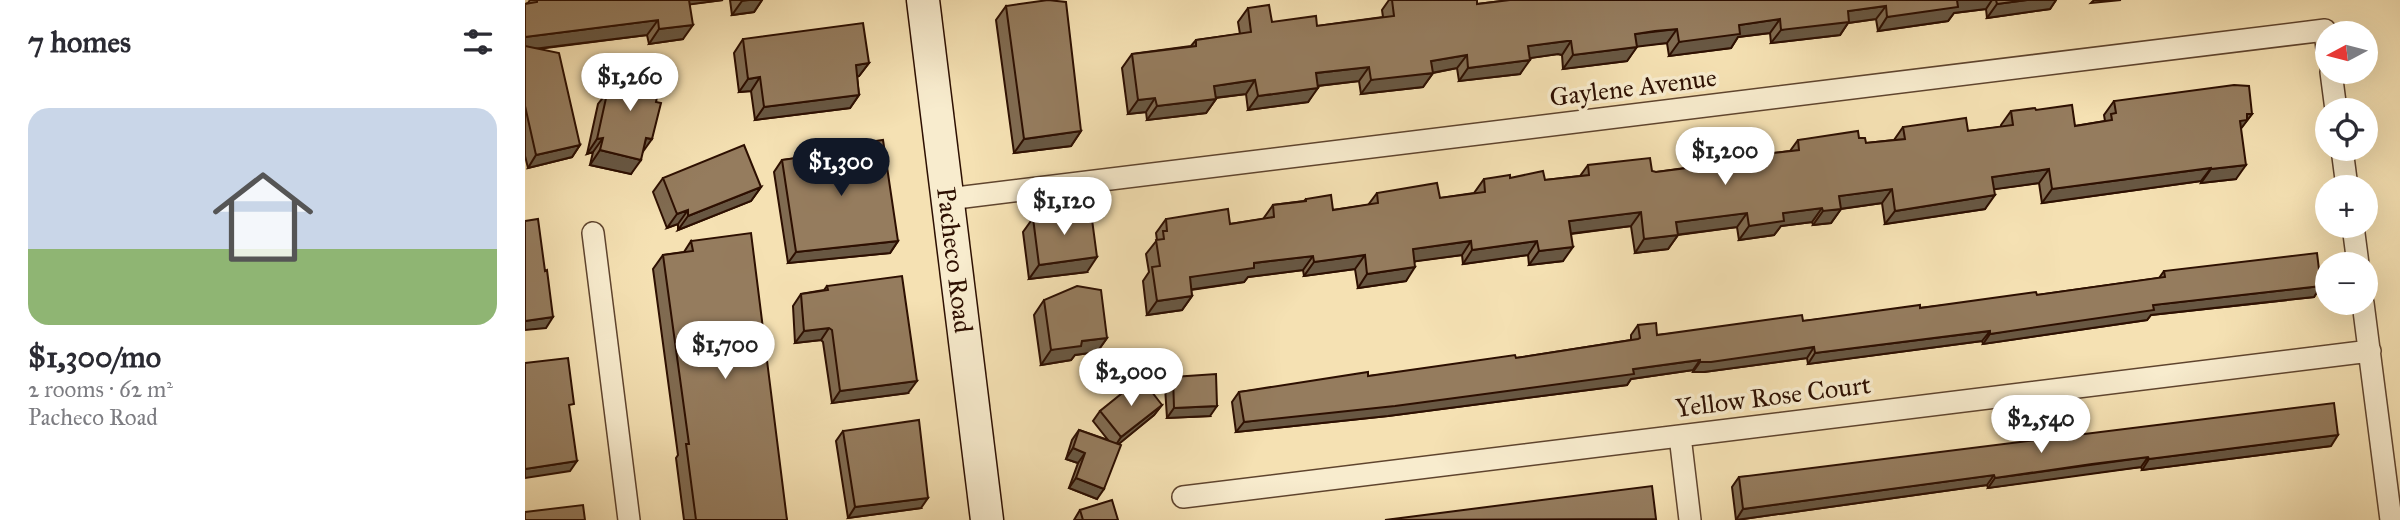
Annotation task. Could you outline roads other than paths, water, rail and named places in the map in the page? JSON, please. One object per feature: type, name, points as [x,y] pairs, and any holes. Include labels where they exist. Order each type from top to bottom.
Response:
[{"type":"street","name":"Pacheco Road","points":[[923,0],[988,520]]},
{"type":"street","name":"Gaylene Avenue","points":[[948,199],[2315,41]]},
{"type":"street","points":[[593,233],[629,520]]},
{"type":"street","points":[[2366,315],[2392,520]]},
{"type":"street","name":"Yellow Rose Court","points":[[1183,496],[2370,351]]},
{"type":"street","points":[[1680,436],[1690,520]]}]
